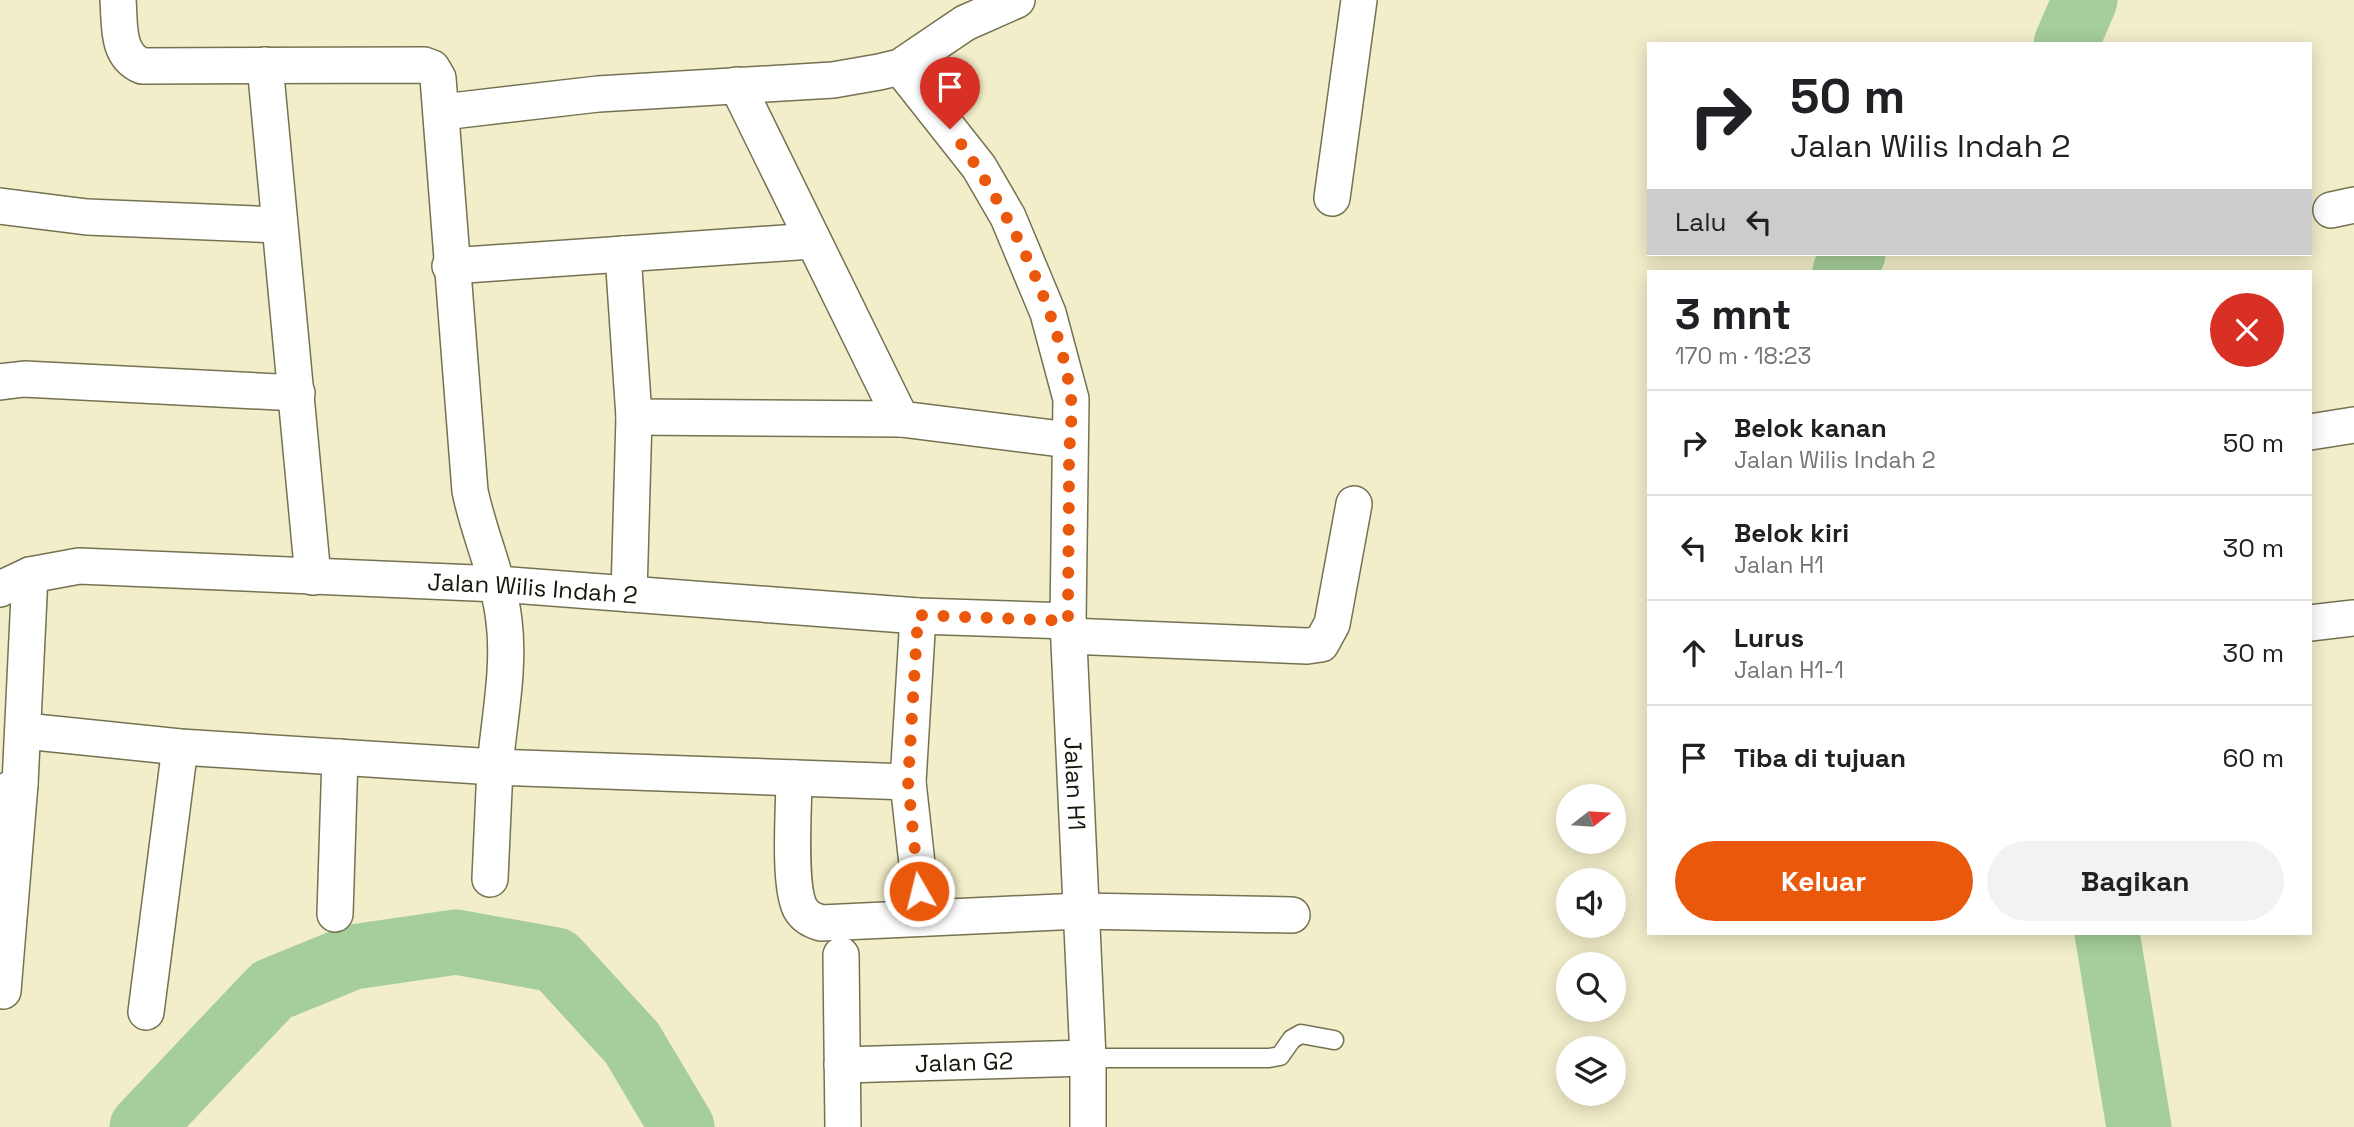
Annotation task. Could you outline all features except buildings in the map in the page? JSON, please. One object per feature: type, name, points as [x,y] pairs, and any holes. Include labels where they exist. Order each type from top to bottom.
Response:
[{"type":"street","points":[[118,0],[122,47],[131,61],[142,66],[424,65],[432,68],[438,78],[443,112],[450,266],[470,491],[478,530],[498,584],[505,624],[505,662],[495,767],[489,879]]},
{"type":"street","points":[[443,112],[598,94],[833,80],[900,66],[965,23],[1017,0]]},
{"type":"street","points":[[1332,198],[1359,0]]},
{"type":"street","points":[[265,65],[313,577]]},
{"type":"street","name":"Jalan H1","points":[[900,66],[979,167],[1008,217],[1048,313],[1071,399],[1068,628],[1088,1127]]},
{"type":"street","points":[[737,85],[901,419]]},
{"type":"street","points":[[0,206],[87,217],[279,225]]},
{"type":"street","points":[[450,266],[812,241]]},
{"type":"street","points":[[623,254],[634,417],[629,594]]},
{"type":"street","points":[[0,382],[24,379],[297,393]]},
{"type":"street","points":[[634,417],[901,419],[1069,440]]},
{"type":"street","points":[[2312,432],[2354,425]]},
{"type":"street","name":"Jalan Wilis Indah 2","points":[[15,582],[79,566],[498,584],[1307,646],[1321,643],[1332,624],[1354,504]]},
{"type":"street","points":[[3,991],[10,789],[25,732],[15,582]]},
{"type":"street","points":[[918,615],[908,782],[911,836],[923,918]]},
{"type":"street","points":[[2312,623],[2354,618]]},
{"type":"street","points":[[25,732],[180,747],[495,767],[908,782]]},
{"type":"street","points":[[146,1012],[180,747]]},
{"type":"street","points":[[335,914],[340,757]]},
{"type":"street","points":[[794,778],[795,886],[799,907],[808,918],[821,923],[1080,911],[1292,915]]},
{"type":"street","points":[[841,955],[843,1127]]},
{"type":"street","name":"Jalan G2","points":[[842,1065],[1087,1058]]},
{"type":"lane","points":[[1087,1058],[1269,1058],[1280,1056],[1292,1039],[1301,1034],[1334,1040]]},
{"type":"waterway","points":[[2067,42],[2085,0]]},
{"type":"waterway","points":[[1845,270],[1852,256]]},
{"type":"waterway","points":[[2107,935],[2139,1127]]},
{"type":"waterway","points":[[142,1127],[272,990],[353,957],[456,942],[556,960],[632,1043],[682,1127]]},
{"type":"route","points":[[919,891],[911,836],[908,782],[918,615],[1068,621],[1071,399],[1062,358],[1048,313],[1008,217],[979,167],[950,129]]}]
